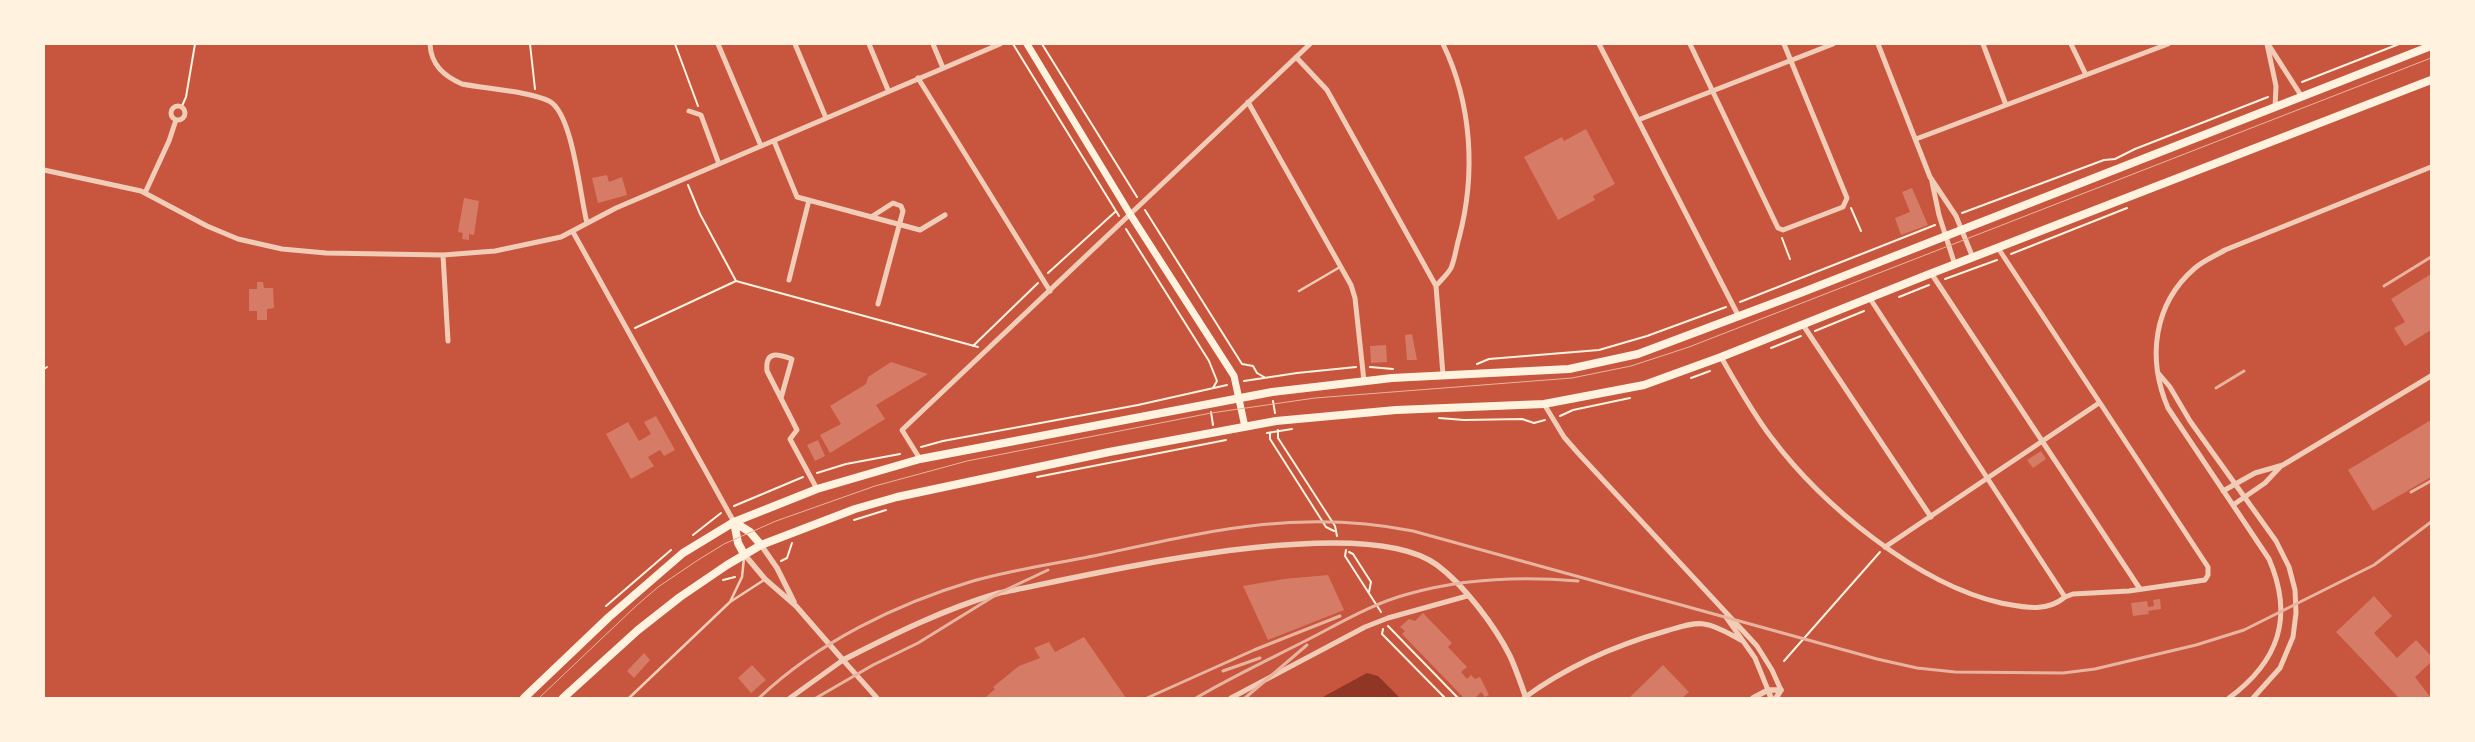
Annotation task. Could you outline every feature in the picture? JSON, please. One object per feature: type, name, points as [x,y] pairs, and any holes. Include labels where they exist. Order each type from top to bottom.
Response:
[{"type":"main road","points":[[1027,44],[1130,214],[1234,376],[1245,427]]},
{"type":"main road","points":[[524,698],[644,585],[683,553],[734,522],[817,488],[920,459],[1272,392],[1364,381],[1569,369],[1653,349],[2431,46]]},
{"type":"main road","points":[[562,698],[674,601],[744,554],[761,545],[855,508],[897,497],[1109,452],[1276,421],[1396,410],[1544,404],[1644,385],[1721,357],[1869,297],[2431,80]]},
{"type":"main road","points":[[734,522],[750,532],[761,545]]},
{"type":"main road","points":[[734,522],[738,544],[744,554]]},
{"type":"street","points":[[430,44],[432,57],[440,71],[452,80],[462,84],[536,97],[550,101],[560,108],[572,146],[587,223]]},
{"type":"street","points":[[718,44],[761,146]]},
{"type":"street","points":[[795,44],[826,118]]},
{"type":"street","points":[[868,44],[888,90]]},
{"type":"street","points":[[933,44],[943,68]]},
{"type":"street","points":[[44,170],[110,182],[145,193],[221,233],[262,245],[326,253],[443,255],[495,251],[561,237],[616,208],[888,90],[1000,44]]},
{"type":"street","points":[[920,459],[902,430],[1310,44]]},
{"type":"street","points":[[1436,286],[1451,269],[1466,211],[1469,181],[1469,145],[1464,110],[1454,68],[1443,44]]},
{"type":"street","points":[[1599,44],[1739,317]]},
{"type":"street","points":[[1690,44],[1778,228],[1783,230],[1843,207],[1847,198],[1784,44]]},
{"type":"street","points":[[1638,120],[1834,44]]},
{"type":"street","points":[[1878,44],[1930,177],[1941,223],[1955,265]]},
{"type":"street","points":[[1983,44],[2006,105]]},
{"type":"street","points":[[2071,44],[2086,75]]},
{"type":"street","points":[[1916,139],[2168,44]]},
{"type":"street","points":[[2268,44],[2302,97]]},
{"type":"street","points":[[2268,44],[2276,92],[2275,108]]},
{"type":"street","points":[[1296,57],[1327,90],[1436,286],[1443,376]]},
{"type":"street","points":[[918,78],[1050,290]]},
{"type":"street","points":[[1248,102],[1351,285],[1356,298],[1364,381]]},
{"type":"street","points":[[182,106],[185,110],[185,116],[181,120],[176,120],[171,113],[173,107],[182,106]]},
{"type":"street","points":[[689,111],[701,115],[719,164]]},
{"type":"street","points":[[145,193],[169,141],[176,120]]},
{"type":"street","points":[[774,140],[797,197],[920,230],[944,215]]},
{"type":"street","points":[[2229,698],[2257,672],[2270,654],[2277,637],[2282,599],[2278,580],[2268,559],[2168,408],[2161,391],[2159,374],[2157,336],[2161,317],[2168,300],[2178,284],[2196,266],[2225,250],[2431,167]]},
{"type":"street","points":[[1930,177],[1956,216],[1973,258]]},
{"type":"street","points":[[789,280],[809,200]]},
{"type":"street","points":[[871,217],[893,204],[901,206],[903,211],[878,304]]},
{"type":"street","points":[[573,232],[734,522]]},
{"type":"street","points":[[1721,357],[1749,406],[1795,466],[1824,498],[1885,547],[1943,581],[1984,599],[2014,606],[2040,608],[2055,606],[2065,597],[2073,594],[2140,589],[2205,580],[2208,575],[2208,567],[1998,248]]},
{"type":"street","points":[[443,255],[448,341]]},
{"type":"street","points":[[1931,273],[2044,441],[2140,589]]},
{"type":"street","points":[[1869,297],[2065,597]]},
{"type":"street","points":[[1803,325],[1931,516]]},
{"type":"street","points":[[781,398],[792,359],[777,354],[770,356],[766,363],[767,371],[797,430],[790,439],[817,488]]},
{"type":"street","points":[[2159,374],[2276,541],[2289,566],[2295,590],[2296,613],[2289,648],[2280,668],[2253,698]]},
{"type":"street","points":[[2223,491],[2256,473],[2282,464],[2431,376]]},
{"type":"street","points":[[1885,547],[2099,403]]},
{"type":"street","points":[[1544,404],[1578,453],[1750,638],[1768,662],[1785,698]]},
{"type":"street","points":[[2233,505],[2265,483],[2282,464]]},
{"type":"street","points":[[790,698],[843,660],[933,616],[999,593],[1187,556],[1309,543],[1384,546],[1412,552],[1436,564],[1468,596],[1494,630],[1510,656],[1525,698],[1565,673],[1607,652],[1639,639],[1688,625],[1702,624],[1712,626],[1743,641]]},
{"type":"street","points":[[761,545],[777,568],[796,606]]},
{"type":"street","points":[[744,554],[765,579],[796,606],[877,698]]},
{"type":"street","points":[[1231,698],[1337,641],[1384,620],[1468,596]]},
{"type":"street","points":[[1717,604],[1762,672],[1771,698]]},
{"type":"street","points":[[1753,698],[1768,690],[1781,690]]},
{"type":"street","points":[[1776,698],[1781,690]]},
{"type":"lane","points":[[1299,291],[1340,267]]},
{"type":"lane","points":[[730,602],[742,577],[744,554]]},
{"type":"lane","points":[[629,698],[730,602],[765,579]]},
{"type":"path","points":[[182,106],[186,96],[195,44]]},
{"type":"path","points":[[530,44],[536,97]]},
{"type":"path","points":[[675,44],[701,115]]},
{"type":"path","points":[[1013,44],[1209,361],[1217,381],[1213,388]]},
{"type":"path","points":[[628,331],[736,282],[746,282],[973,346],[1135,193],[1042,44]]},
{"type":"path","points":[[2293,85],[2398,44]]},
{"type":"path","points":[[1956,216],[2104,160],[2115,159],[2135,149],[2276,92]]},
{"type":"path","points":[[686,179],[700,214],[736,282]]},
{"type":"path","points":[[1846,202],[1853,209],[1861,231]]},
{"type":"path","points":[[1141,203],[1226,342],[1242,364],[1252,366],[1264,378]]},
{"type":"path","points":[[1489,359],[1599,350],[1654,334],[1798,280],[1941,223]]},
{"type":"path","points":[[1783,230],[1782,239],[1790,260]]},
{"type":"path","points":[[1868,248],[1869,252]]},
{"type":"path","points":[[1893,299],[2004,257]]},
{"type":"path","points":[[1796,276],[1798,280]]},
{"type":"path","points":[[1765,350],[1875,306]]},
{"type":"path","points":[[914,450],[943,441],[1208,390],[1235,383],[1363,367],[1388,367]]},
{"type":"path","points":[[1034,478],[1217,444],[1208,390]]},
{"type":"path","points":[[1272,392],[1276,421]]},
{"type":"path","points":[[1433,417],[1464,420],[1522,419],[1534,423],[1567,414]]},
{"type":"path","points":[[1278,431],[1278,438],[1334,526],[1334,531],[1326,527],[1270,439],[1270,433],[1278,431]]},
{"type":"path","points":[[707,526],[727,509]]},
{"type":"path","points":[[850,521],[888,510]]},
{"type":"path","points":[[787,558],[792,542],[799,539]]},
{"type":"path","points":[[1784,660],[1885,547]]},
{"type":"path","points":[[1346,550],[1353,554],[1371,582],[1369,592]]},
{"type":"path","points":[[719,582],[734,576]]},
{"type":"path","points":[[1384,620],[1458,698]]},
{"type":"shaded area","points":[[1367,673],[1378,676],[1400,698],[1321,698]]},
{"type":"building","points":[[1586,129],[1615,184],[1593,196],[1595,200],[1558,220],[1524,157],[1562,137],[1564,141]]},
{"type":"building","points":[[607,175],[609,182],[622,177],[627,195],[598,203],[592,178]]},
{"type":"building","points":[[1912,188],[1928,225],[1901,235],[1895,218],[1910,212],[1902,192]]},
{"type":"building","points":[[464,198],[479,201],[474,235],[469,234],[469,240],[462,239],[463,233],[458,232]]},
{"type":"building","points":[[2431,274],[2431,330],[2405,346],[2394,328],[2405,322],[2391,299]]},
{"type":"building","points":[[257,282],[263,282],[264,288],[273,288],[274,308],[267,309],[267,320],[257,320],[257,311],[249,311],[249,289],[257,289]]},
{"type":"building","points":[[1412,334],[1417,360],[1407,360],[1405,335]]},
{"type":"building","points":[[1386,345],[1387,362],[1371,363],[1370,346]]},
{"type":"building","points":[[891,362],[928,374],[876,405],[885,419],[830,453],[820,435],[841,424],[830,406],[866,384],[868,377]]},
{"type":"building","points":[[656,416],[675,450],[664,456],[660,450],[648,457],[654,466],[631,479],[606,434],[628,422],[639,441],[651,434],[644,422]]},
{"type":"building","points":[[2431,420],[2431,477],[2373,511],[2348,470]]},
{"type":"building","points":[[818,440],[825,456],[815,461],[807,445]]},
{"type":"building","points":[[2041,451],[2046,459],[2033,468],[2027,460]]},
{"type":"building","points":[[1328,575],[1344,610],[1268,640],[1243,586],[1284,579]]},
{"type":"building","points":[[2374,596],[2392,616],[2374,633],[2397,658],[2416,640],[2431,656],[2431,662],[2415,677],[2431,698],[2399,698],[2336,632]]},
{"type":"building","points":[[2160,599],[2161,609],[2148,611],[2149,614],[2133,616],[2131,603],[2147,601],[2148,607],[2154,606],[2153,600]]},
{"type":"building","points":[[1423,613],[1452,643],[1448,647],[1467,667],[1461,672],[1467,679],[1471,675],[1475,679],[1480,677],[1489,695],[1485,697],[1481,692],[1475,698],[1464,698],[1402,634],[1405,631],[1400,627],[1409,619],[1415,621]]},
{"type":"building","points":[[1084,637],[1126,698],[986,697],[995,689],[993,687],[1019,666],[1040,658],[1034,648],[1049,642],[1055,652]]},
{"type":"building","points":[[644,653],[650,660],[634,678],[627,671]]},
{"type":"building","points":[[752,665],[766,680],[751,693],[738,678]]},
{"type":"building","points":[[1663,665],[1689,692],[1682,698],[1629,698]]},
{"type":"tram line","points":[[539,698],[636,606],[658,587],[698,560],[724,544],[776,521],[875,486],[967,461],[1211,413],[1315,398],[1572,378],[1631,366],[1689,347],[2431,58]]},
{"type":"railway","points":[[2384,286],[2431,257]]},
{"type":"railway","points":[[2216,388],[2244,371]]},
{"type":"railway","points":[[2411,492],[2431,481]]},
{"type":"railway","points":[[759,698],[806,659],[832,642],[887,613],[944,590],[1021,570],[1182,537],[1257,525],[1294,522],[1332,522],[1413,531],[1877,659],[1917,668],[1955,672],[2063,673],[2095,669],[2196,645],[2244,630],[2374,565],[2431,522]]},
{"type":"railway","points":[[816,698],[873,665],[918,643],[999,593],[1048,570]]},
{"type":"railway","points":[[1196,698],[1358,613],[1395,598],[1450,585],[1492,580],[1578,581]]},
{"type":"railway","points":[[1147,698],[1254,650],[1340,616]]},
{"type":"railway","points":[[1245,698],[1307,645]]},
{"type":"railway","points":[[1223,671],[1260,658]]}]
